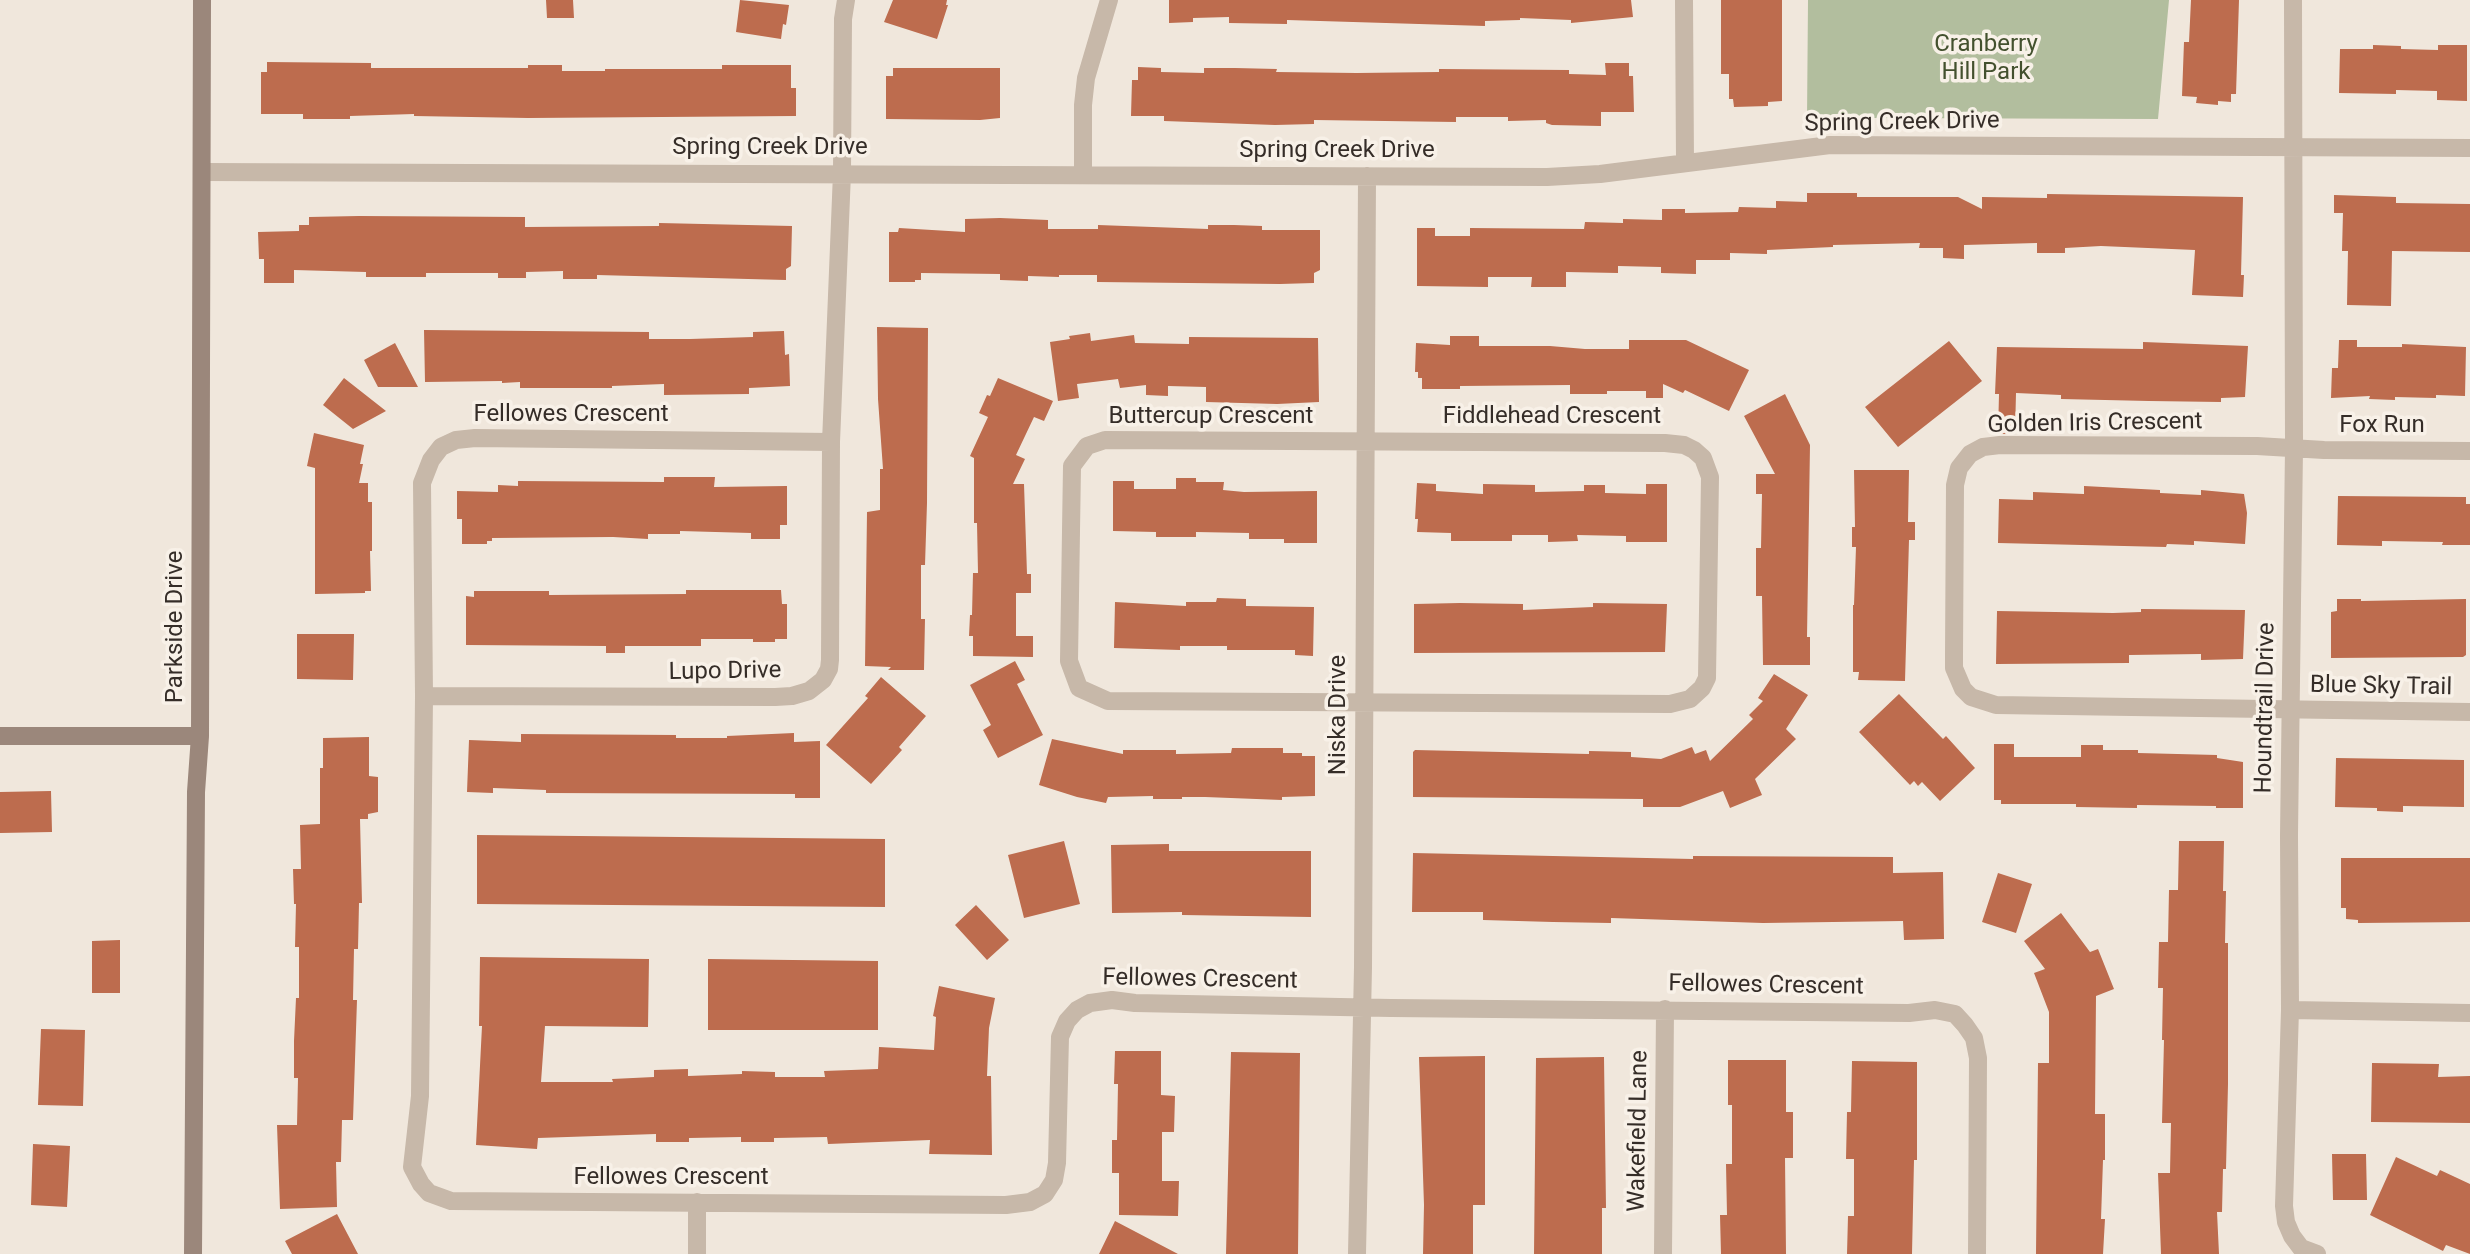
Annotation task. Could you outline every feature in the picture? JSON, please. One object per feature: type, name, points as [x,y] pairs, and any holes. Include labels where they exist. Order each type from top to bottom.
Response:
[{"type":"main road","name":"Parkside Drive","points":[[193,1254],[196,792],[200,736],[202,0]]},
{"type":"main road","points":[[0,736],[200,736]]},
{"type":"street","name":"Lupo Drive","points":[[424,695],[792,696],[809,691],[823,680],[830,669],[831,442],[842,173],[843,19],[846,0]]},
{"type":"street","points":[[1083,175],[1083,105],[1086,78],[1109,0]]},
{"type":"street","points":[[1684,0],[1685,162]]},
{"type":"street","name":"Houndtrail Drive","points":[[2293,0],[2294,448],[2289,836],[2290,1010],[2285,1214],[2292,1236],[2301,1248],[2317,1254]]},
{"type":"street","name":"Spring Creek Drive","points":[[202,172],[1574,177],[1803,148],[1857,144],[2470,148]]},
{"type":"street","name":"Niska Drive","points":[[1357,1254],[1362,1007],[1367,176]]},
{"type":"street","name":"Fellowes Crescent","points":[[831,442],[475,438],[456,440],[441,447],[430,460],[422,483],[424,695],[420,1096],[412,1167],[429,1193],[451,1201],[1006,1205],[1030,1202],[1045,1194],[1054,1180],[1057,1163],[1060,1037],[1067,1021],[1077,1010],[1090,1003],[1112,1000],[1135,1003],[1362,1007],[1909,1013],[1934,1010],[1955,1014],[1974,1038],[1978,1058],[1977,1254]]},
{"type":"street","name":"Buttercup Crescent","points":[[1363,702],[1108,701],[1079,688],[1069,661],[1072,466],[1087,446],[1105,440],[1366,441]]},
{"type":"street","name":"Fiddlehead Crescent","points":[[1363,702],[1676,704],[1694,696],[1705,683],[1709,672],[1710,477],[1703,458],[1689,447],[1665,443],[1366,441]]},
{"type":"street","name":"Golden Iris Crescent","points":[[2292,710],[1996,705],[1971,697],[1963,689],[1954,668],[1955,485],[1959,468],[1970,454],[1983,447],[2000,445],[2294,448]]},
{"type":"street","name":"Fox Run","points":[[2294,448],[2470,451]]},
{"type":"street","name":"Blue Sky Trail","points":[[2292,710],[2470,712]]},
{"type":"street","name":"Wakefield Lane","points":[[1663,1254],[1665,1009]]},
{"type":"street","points":[[2290,1010],[2470,1013]]},
{"type":"street","points":[[697,1202],[697,1254]]},
{"type":"green space","name":"Cranberry Hill Park","points":[[1808,0],[2169,0],[2158,119],[1807,120]]},
{"type":"building","points":[[546,0],[573,0],[574,18],[547,18]]},
{"type":"building","points":[[740,0],[789,5],[781,39],[736,32]]},
{"type":"building","points":[[893,0],[947,0],[948,5],[937,39],[884,22]]},
{"type":"building","points":[[1169,0],[1631,0],[1633,17],[1571,23],[1571,20],[1520,18],[1485,21],[1485,26],[1287,20],[1287,24],[1229,23],[1229,17],[1193,18],[1193,22],[1169,23]]},
{"type":"building","points":[[1721,0],[1782,0],[1782,101],[1768,102],[1768,106],[1734,107],[1733,99],[1729,99],[1729,74],[1721,74]]},
{"type":"building","points":[[2191,0],[2239,0],[2236,94],[2231,94],[2231,102],[2218,101],[2218,105],[2196,103],[2197,97],[2182,96],[2184,42],[2189,42]]},
{"type":"building","points":[[2373,45],[2438,50],[2438,45],[2467,45],[2467,101],[2437,100],[2437,91],[2396,90],[2396,94],[2339,93],[2340,49],[2373,49]]},
{"type":"building","points":[[267,62],[371,63],[371,68],[528,68],[528,65],[562,65],[562,71],[722,69],[722,65],[791,65],[791,88],[796,88],[796,116],[528,118],[414,114],[350,116],[350,119],[303,119],[303,114],[261,114],[261,72],[267,72]]},
{"type":"building","points":[[1605,63],[1629,63],[1629,76],[1633,76],[1634,112],[1601,112],[1601,126],[1552,125],[1546,123],[1546,120],[1508,121],[1508,117],[1456,117],[1456,122],[1314,120],[1314,124],[1275,125],[1164,121],[1164,116],[1131,116],[1132,80],[1138,80],[1138,67],[1161,68],[1161,72],[1204,73],[1204,68],[1357,73],[1439,72],[1439,69],[1569,70],[1569,74],[1606,75]]},
{"type":"building","points":[[893,68],[1000,68],[1000,118],[886,119],[886,76],[893,76]]},
{"type":"building","points":[[1807,193],[1857,193],[1857,197],[1958,197],[1982,209],[1982,197],[2047,198],[2047,194],[2243,197],[2243,297],[2192,295],[2195,250],[2101,246],[2065,248],[2065,253],[2037,253],[2037,243],[1964,245],[1964,259],[1943,258],[1943,248],[1919,248],[1920,243],[1833,245],[1767,250],[1767,254],[1730,253],[1730,260],[1696,260],[1696,274],[1661,273],[1661,267],[1618,266],[1618,273],[1566,272],[1566,287],[1531,287],[1532,277],[1488,277],[1488,287],[1417,286],[1417,228],[1435,228],[1435,236],[1470,236],[1470,228],[1584,229],[1585,222],[1662,220],[1662,209],[1685,209],[1685,213],[1738,212],[1739,207],[1776,208],[1776,201],[1807,202]]},
{"type":"building","points":[[2334,195],[2396,197],[2396,203],[2470,204],[2470,252],[2392,251],[2391,306],[2347,305],[2348,251],[2342,251],[2343,213],[2334,213]]},
{"type":"building","points":[[309,217],[525,217],[525,227],[659,226],[659,223],[792,226],[791,266],[786,269],[786,280],[597,275],[597,279],[563,279],[563,271],[526,272],[526,278],[498,278],[498,273],[426,273],[426,277],[366,277],[366,272],[294,270],[294,283],[264,283],[264,259],[259,259],[258,232],[299,231],[299,225],[309,225]]},
{"type":"building","points":[[965,219],[1048,220],[1048,229],[1098,229],[1098,225],[1208,229],[1208,225],[1234,225],[1262,226],[1262,230],[1320,230],[1320,270],[1314,273],[1314,283],[1280,284],[1097,282],[1097,275],[1028,276],[1028,281],[1000,280],[1000,274],[921,273],[921,280],[915,282],[889,282],[889,232],[898,232],[899,228],[965,232]]},
{"type":"building","points":[[877,327],[928,328],[927,503],[925,565],[921,565],[921,619],[925,619],[924,670],[888,670],[891,667],[865,666],[867,512],[880,510],[880,469],[883,469]]},
{"type":"building","points":[[424,330],[649,332],[649,339],[753,337],[753,332],[784,331],[785,355],[789,354],[790,386],[749,388],[749,394],[664,395],[664,384],[612,388],[520,388],[520,382],[425,382]]},
{"type":"building","points":[[1090,333],[1091,341],[1134,335],[1135,343],[1189,344],[1189,337],[1318,338],[1319,402],[1206,402],[1206,387],[1168,386],[1168,396],[1146,395],[1146,385],[1120,388],[1118,379],[1077,384],[1079,398],[1058,401],[1050,342]]},
{"type":"building","points":[[1450,336],[1479,336],[1479,346],[1585,349],[1629,349],[1629,340],[1686,340],[1749,370],[1729,411],[1685,390],[1683,393],[1663,384],[1663,398],[1646,398],[1646,391],[1570,394],[1570,385],[1422,389],[1422,378],[1418,378],[1418,372],[1415,372],[1416,343],[1450,345]]},
{"type":"building","points":[[2339,340],[2357,340],[2357,347],[2402,347],[2402,344],[2466,347],[2465,396],[2395,397],[2395,400],[2369,399],[2370,396],[2331,398],[2332,368],[2338,368]]},
{"type":"building","points":[[1949,341],[1982,381],[1898,447],[1865,407]]},
{"type":"building","points":[[2143,342],[2248,346],[2245,397],[2221,398],[2221,402],[2149,401],[2061,399],[2061,395],[2016,393],[2015,434],[1998,434],[1999,394],[1995,394],[1997,347],[2143,349]]},
{"type":"building","points":[[395,343],[418,387],[378,387],[364,360]]},
{"type":"building","points":[[344,378],[386,411],[353,429],[323,405]]},
{"type":"building","points":[[998,378],[1053,401],[1044,421],[1034,417],[1016,455],[1025,459],[1013,484],[1024,484],[1027,574],[1031,574],[1031,593],[1016,593],[1016,636],[1033,636],[1033,657],[973,656],[973,636],[969,636],[973,573],[978,573],[977,523],[974,523],[974,458],[970,456],[988,417],[979,413]]},
{"type":"building","points":[[1785,394],[1810,445],[1807,637],[1810,637],[1810,665],[1763,665],[1762,596],[1756,596],[1756,548],[1761,548],[1762,494],[1756,494],[1756,474],[1775,474],[1744,416]]},
{"type":"building","points":[[314,433],[364,445],[359,483],[368,483],[368,502],[372,502],[371,591],[315,594],[315,468],[307,466]]},
{"type":"building","points":[[1854,470],[1909,470],[1908,522],[1915,522],[1915,540],[1909,540],[1905,681],[1858,680],[1859,672],[1853,672],[1856,547],[1852,547],[1852,527],[1855,527]]},
{"type":"building","points":[[664,477],[715,477],[714,487],[787,486],[787,525],[780,525],[780,539],[751,539],[751,533],[680,531],[680,534],[648,534],[648,539],[492,538],[487,544],[462,544],[462,519],[457,519],[457,491],[498,492],[498,485],[518,486],[518,481],[664,482]]},
{"type":"building","points":[[1176,478],[1196,478],[1196,482],[1224,482],[1223,490],[1244,492],[1317,491],[1317,543],[1249,539],[1249,533],[1196,532],[1196,537],[1156,537],[1156,532],[1113,531],[1113,481],[1134,481],[1134,489],[1176,489]]},
{"type":"building","points":[[1417,483],[1436,484],[1436,491],[1483,494],[1483,484],[1535,485],[1535,492],[1584,491],[1584,485],[1605,485],[1605,493],[1646,494],[1646,484],[1667,484],[1667,542],[1626,542],[1626,536],[1577,535],[1578,541],[1548,542],[1548,535],[1512,535],[1512,541],[1451,541],[1451,533],[1417,532]]},
{"type":"building","points":[[2084,486],[2160,490],[2160,493],[2201,495],[2201,490],[2244,494],[2247,513],[2245,544],[2194,541],[2194,545],[2167,544],[2166,547],[1998,543],[1999,499],[2033,500],[2033,492],[2084,494]]},
{"type":"building","points":[[2338,496],[2466,497],[2466,504],[2470,504],[2470,545],[2382,541],[2382,546],[2337,545]]},
{"type":"building","points":[[686,590],[781,590],[782,604],[787,604],[787,639],[753,642],[753,639],[701,639],[701,646],[625,646],[625,653],[606,653],[606,646],[466,645],[466,596],[474,597],[474,591],[549,591],[549,595],[686,594]]},
{"type":"building","points":[[1217,598],[1246,599],[1246,606],[1314,607],[1313,656],[1295,655],[1295,650],[1227,650],[1227,646],[1180,646],[1180,650],[1114,648],[1115,602],[1186,606],[1186,602],[1216,602]]},
{"type":"building","points":[[2337,599],[2466,599],[2466,655],[2331,658],[2331,612],[2337,611]]},
{"type":"building","points":[[1593,603],[1667,604],[1665,652],[1414,653],[1414,604],[1523,604],[1523,610],[1593,607]]},
{"type":"building","points":[[2141,609],[2245,610],[2243,659],[2201,660],[2201,654],[2129,655],[2129,663],[1996,664],[1997,611],[2113,613],[2141,612]]},
{"type":"building","points":[[297,634],[354,634],[353,680],[297,679]]},
{"type":"building","points":[[1015,661],[1025,680],[1017,684],[1043,735],[998,758],[983,730],[991,725],[970,685]]},
{"type":"building","points":[[1774,674],[1808,695],[1786,729],[1796,739],[1755,779],[1762,795],[1730,808],[1723,791],[1680,807],[1643,807],[1643,799],[1413,797],[1415,750],[1589,754],[1589,751],[1631,752],[1631,757],[1661,759],[1692,747],[1695,754],[1706,750],[1710,761],[1753,719],[1749,715],[1763,701],[1758,698]]},
{"type":"building","points":[[881,677],[926,716],[899,747],[902,750],[871,784],[826,745],[868,698],[865,696]]},
{"type":"building","points":[[1899,694],[1943,739],[1946,736],[1975,768],[1940,801],[1922,782],[1918,786],[1914,781],[1910,785],[1859,732]]},
{"type":"building","points":[[794,733],[794,742],[820,741],[820,798],[795,798],[795,794],[546,793],[546,790],[493,788],[493,793],[467,792],[469,740],[521,742],[521,734],[727,738]]},
{"type":"building","points":[[369,737],[369,776],[378,777],[378,812],[368,814],[368,819],[360,819],[362,903],[359,903],[358,949],[354,949],[353,1000],[357,1000],[353,1120],[342,1120],[341,1162],[336,1162],[337,1207],[280,1209],[277,1125],[297,1125],[298,1078],[294,1078],[294,1041],[296,998],[299,998],[299,947],[295,947],[296,904],[293,869],[301,869],[300,825],[320,824],[323,738]]},
{"type":"building","points":[[1052,739],[1123,754],[1123,750],[1176,750],[1176,754],[1231,753],[1232,748],[1283,748],[1283,753],[1315,756],[1315,796],[1282,797],[1282,800],[1108,797],[1106,803],[1077,797],[1039,785]]},
{"type":"building","points":[[1994,744],[2014,744],[2014,757],[2081,757],[2081,745],[2103,745],[2103,750],[2138,750],[2138,753],[2217,755],[2217,758],[2243,762],[2243,808],[2001,804],[2001,800],[1994,800]]},
{"type":"building","points":[[2336,758],[2464,760],[2464,807],[2403,806],[2403,812],[2335,807]]},
{"type":"building","points":[[51,791],[52,832],[0,833],[0,792]]},
{"type":"building","points":[[477,835],[885,839],[885,907],[477,904]]},
{"type":"building","points":[[1064,841],[1080,904],[1024,918],[1008,855]]},
{"type":"building","points":[[2179,841],[2224,841],[2225,943],[2228,943],[2228,1084],[2226,1169],[2223,1169],[2222,1212],[2217,1212],[2219,1254],[2161,1254],[2158,1173],[2170,1173],[2171,1123],[2162,1123],[2164,1040],[2163,988],[2158,988],[2159,942],[2168,942],[2169,890],[2178,890]]},
{"type":"building","points":[[1169,844],[1169,851],[1311,851],[1311,917],[1182,915],[1182,912],[1112,913],[1111,845]]},
{"type":"building","points":[[1413,853],[1693,859],[1693,856],[1893,857],[1893,873],[1943,872],[1944,939],[1904,940],[1903,921],[1763,923],[1611,918],[1611,923],[1553,922],[1483,920],[1483,912],[1412,912]]},
{"type":"building","points":[[2341,858],[2470,858],[2470,922],[2358,923],[2358,920],[2346,919],[2346,908],[2341,908]]},
{"type":"building","points":[[1998,873],[2032,884],[2016,933],[1982,922]]},
{"type":"building","points":[[976,905],[1009,940],[987,960],[955,925]]},
{"type":"building","points":[[2061,913],[2090,952],[2098,949],[2114,989],[2096,996],[2095,1114],[2105,1114],[2101,1219],[2105,1219],[2103,1254],[2036,1254],[2038,1063],[2049,1063],[2049,1012],[2034,973],[2045,969],[2024,941]]},
{"type":"building","points":[[120,940],[120,993],[92,993],[92,941]]},
{"type":"building","points":[[480,957],[649,959],[648,1027],[545,1026],[541,1082],[613,1082],[612,1079],[654,1077],[654,1070],[688,1069],[688,1076],[742,1074],[742,1071],[775,1072],[775,1077],[825,1077],[824,1071],[878,1069],[879,1047],[934,1050],[936,1017],[933,1016],[939,986],[995,998],[989,1028],[987,1076],[991,1076],[992,1155],[929,1154],[930,1140],[828,1144],[827,1137],[774,1138],[774,1142],[741,1142],[741,1137],[656,1142],[656,1134],[538,1138],[537,1149],[476,1145],[482,1026],[479,1026]]},
{"type":"building","points":[[708,959],[878,961],[878,1030],[708,1030]]},
{"type":"building","points":[[41,1029],[85,1030],[83,1106],[38,1105]]},
{"type":"building","points":[[1115,1051],[1161,1051],[1161,1095],[1175,1096],[1174,1132],[1162,1132],[1162,1181],[1179,1181],[1178,1216],[1119,1215],[1119,1173],[1112,1173],[1112,1140],[1117,1140],[1118,1084],[1114,1084]]},
{"type":"building","points":[[1231,1052],[1300,1053],[1298,1254],[1226,1254]]},
{"type":"building","points":[[1485,1056],[1485,1205],[1473,1205],[1473,1254],[1423,1254],[1419,1057]]},
{"type":"building","points":[[1604,1057],[1606,1208],[1602,1208],[1602,1254],[1534,1254],[1536,1058]]},
{"type":"building","points":[[1728,1060],[1786,1060],[1786,1112],[1793,1112],[1793,1158],[1785,1158],[1786,1254],[1721,1254],[1720,1215],[1727,1215],[1726,1164],[1732,1164],[1732,1105],[1728,1105]]},
{"type":"building","points":[[1852,1061],[1917,1062],[1917,1160],[1914,1160],[1912,1254],[1847,1254],[1848,1216],[1854,1216],[1854,1159],[1846,1159],[1847,1112],[1851,1112]]},
{"type":"building","points":[[2372,1063],[2439,1064],[2438,1077],[2470,1076],[2470,1123],[2371,1122]]},
{"type":"building","points":[[33,1144],[70,1146],[67,1207],[31,1205]]},
{"type":"building","points":[[2332,1154],[2366,1154],[2367,1200],[2333,1200]]},
{"type":"building","points":[[2396,1157],[2437,1176],[2440,1170],[2470,1184],[2470,1254],[2446,1245],[2443,1251],[2370,1215]]},
{"type":"building","points":[[337,1214],[358,1254],[292,1254],[285,1241]]},
{"type":"building","points":[[1115,1221],[1178,1254],[1099,1254]]}]
